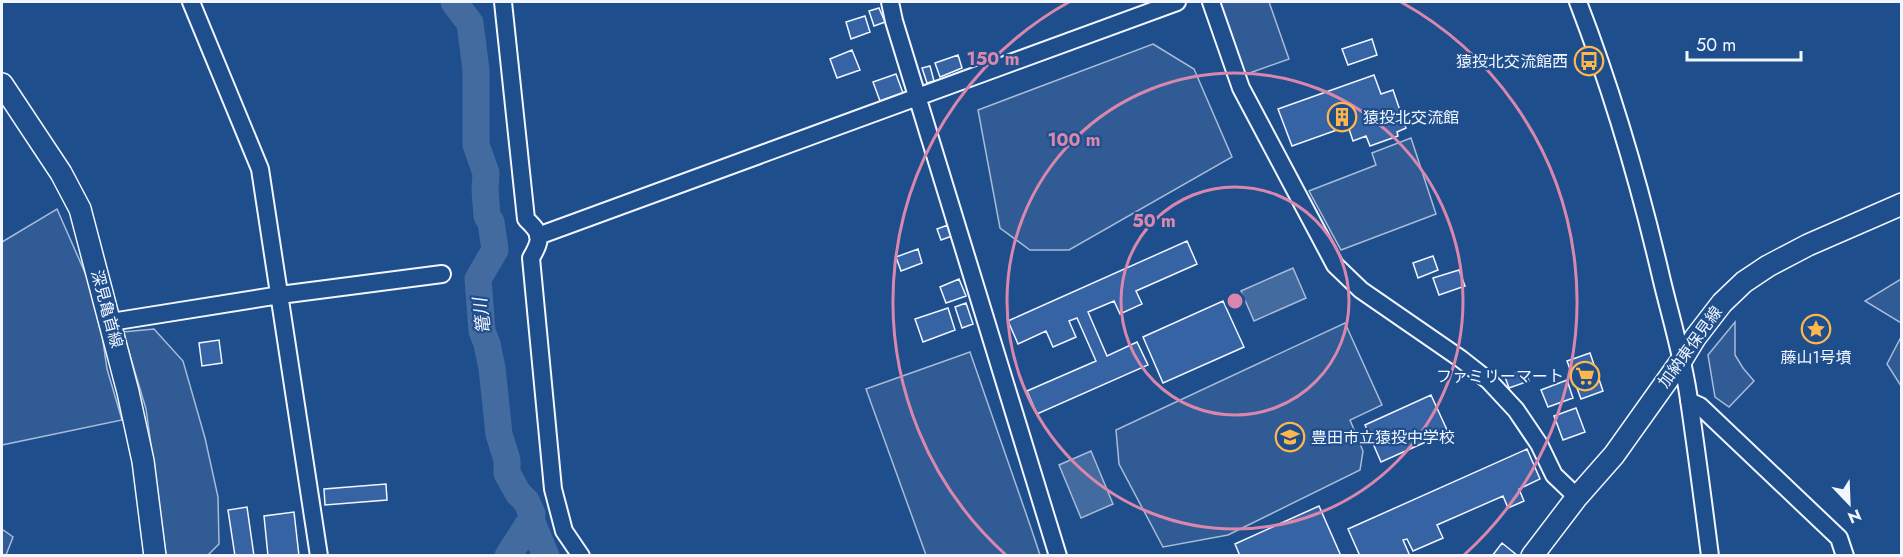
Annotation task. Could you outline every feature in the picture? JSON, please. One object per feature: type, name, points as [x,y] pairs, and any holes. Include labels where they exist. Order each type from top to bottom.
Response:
[{"type":"main road","name":"深見亀首線","points":[[2,84],[61,173],[80,209],[111,322],[143,461],[155,555]]},
{"type":"main road","name":"加納東保見線","points":[[1532,555],[1577,497],[1614,455],[1722,303],[1744,282],[1768,266],[1808,245],[1902,204]]},
{"type":"street","points":[[191,2],[260,169],[319,555]]},
{"type":"street","points":[[503,2],[526,219],[537,230],[538,236],[538,245],[531,258],[553,489],[564,531],[581,555]]},
{"type":"street","points":[[890,2],[1058,555]]},
{"type":"street","points":[[538,236],[1176,2]]},
{"type":"street","points":[[1211,2],[1241,88],[1335,265],[1361,290],[1489,381],[1516,410],[1539,444],[1554,475],[1577,497]]},
{"type":"street","points":[[1578,2],[1606,79],[1637,181],[1681,362],[1689,401],[1710,555]]},
{"type":"street","points":[[111,322],[280,295],[442,274]]},
{"type":"street","points":[[1689,401],[1700,406],[1818,516],[1839,538],[1845,555]]},
{"type":"shaded area","points":[[1216,2],[1269,2],[1289,59],[1244,75]]},
{"type":"shaded area","points":[[1153,44],[1194,69],[1232,157],[1069,250],[1030,250],[1000,228],[978,110]]},
{"type":"shaded area","points":[[1411,138],[1436,214],[1341,250],[1309,191],[1376,165],[1372,153]]},
{"type":"shaded area","points":[[57,209],[97,300],[107,369],[122,420],[2,445],[2,242]]},
{"type":"shaded area","points":[[1293,268],[1306,298],[1254,321],[1241,291]]},
{"type":"shaded area","points":[[1901,279],[1901,323],[1865,301]]},
{"type":"shaded area","points":[[1735,322],[1735,355],[1754,381],[1729,407],[1715,397],[1708,355]]},
{"type":"shaded area","points":[[1345,323],[1382,405],[1350,420],[1363,451],[1360,470],[1228,535],[1163,547],[1119,464],[1116,430]]},
{"type":"shaded area","points":[[154,329],[183,361],[205,438],[218,497],[219,544],[208,555],[166,555],[146,409],[123,332]]},
{"type":"shaded area","points":[[1901,337],[1901,386],[1887,364]]},
{"type":"shaded area","points":[[970,352],[1040,555],[926,555],[866,389]]},
{"type":"shaded area","points":[[1091,451],[1113,504],[1081,518],[1059,465]]},
{"type":"shaded area","points":[[2,529],[13,537],[6,555],[2,555]]},
{"type":"building","points":[[879,8],[885,22],[874,26],[869,11]]},
{"type":"building","points":[[865,16],[870,32],[851,39],[846,22]]},
{"type":"building","points":[[1372,39],[1377,55],[1348,65],[1342,49]]},
{"type":"building","points":[[852,50],[860,70],[837,78],[830,59]]},
{"type":"building","points":[[958,55],[962,68],[940,77],[935,63]]},
{"type":"building","points":[[930,66],[934,81],[927,83],[922,68]]},
{"type":"building","points":[[896,74],[903,93],[880,101],[873,82]]},
{"type":"building","name":"猿投北交流館","points":[[1374,75],[1381,94],[1393,90],[1406,128],[1397,132],[1398,136],[1370,146],[1366,136],[1353,141],[1348,126],[1292,146],[1278,109]]},
{"type":"building","points":[[948,225],[952,236],[941,240],[937,229]]},
{"type":"building","points":[[1187,241],[1197,264],[1136,291],[1142,304],[1120,314],[1114,301],[1088,312],[1107,356],[1137,342],[1148,365],[1037,414],[1027,391],[1096,361],[1077,318],[1069,321],[1076,337],[1053,347],[1046,331],[1018,344],[1008,321]]},
{"type":"building","points":[[918,249],[922,263],[901,271],[896,257]]},
{"type":"building","points":[[1433,256],[1438,270],[1418,278],[1413,263]]},
{"type":"building","points":[[1459,270],[1465,286],[1439,295],[1433,278]]},
{"type":"building","points":[[959,279],[966,296],[946,303],[940,287]]},
{"type":"building","points":[[1223,301],[1244,347],[1163,383],[1143,337]]},
{"type":"building","points":[[966,303],[973,324],[962,328],[955,307]]},
{"type":"building","points":[[948,308],[955,330],[923,342],[915,319]]},
{"type":"building","points":[[219,340],[222,363],[202,366],[199,343]]},
{"type":"building","name":"ファミリーマート","points":[[1590,353],[1603,391],[1581,399],[1567,361]]},
{"type":"building","points":[[1525,370],[1529,381],[1509,388],[1505,377]]},
{"type":"building","points":[[1567,380],[1573,398],[1548,407],[1541,390]]},
{"type":"building","points":[[1431,395],[1448,432],[1381,462],[1365,425]]},
{"type":"building","points":[[1576,408],[1585,432],[1563,440],[1554,416]]},
{"type":"building","points":[[1527,449],[1540,479],[1519,489],[1524,501],[1508,508],[1503,496],[1437,525],[1443,538],[1413,551],[1407,539],[1403,540],[1410,556],[1360,556],[1348,529]]},
{"type":"building","points":[[386,484],[387,500],[325,505],[324,489]]},
{"type":"building","points":[[1319,506],[1341,556],[1240,556],[1235,544]]},
{"type":"building","points":[[247,507],[254,556],[235,556],[228,510]]},
{"type":"building","points":[[294,512],[299,556],[268,556],[264,516]]},
{"type":"building","points":[[1502,543],[1518,556],[1492,556]]},
{"type":"waterway","name":"篭川","points":[[454,2],[470,23],[476,70],[476,145],[486,173],[487,216],[491,222],[495,250],[478,279],[482,331],[492,368],[499,434],[507,460],[507,473],[518,493],[526,501],[546,556]]},
{"type":"waterway","name":"篭川","points":[[508,556],[531,520]]},
{"type":"place","name":"猿投北交流館西","points":[[1589,61]]},
{"type":"place","name":"猿投北交流館","points":[[1342,117]]},
{"type":"place","name":"藤山1号墳","points":[[1816,329]]},
{"type":"place","name":"ファミリーマート","points":[[1585,376]]},
{"type":"place","name":"豊田市立猿投中学校","points":[[1290,437]]}]
